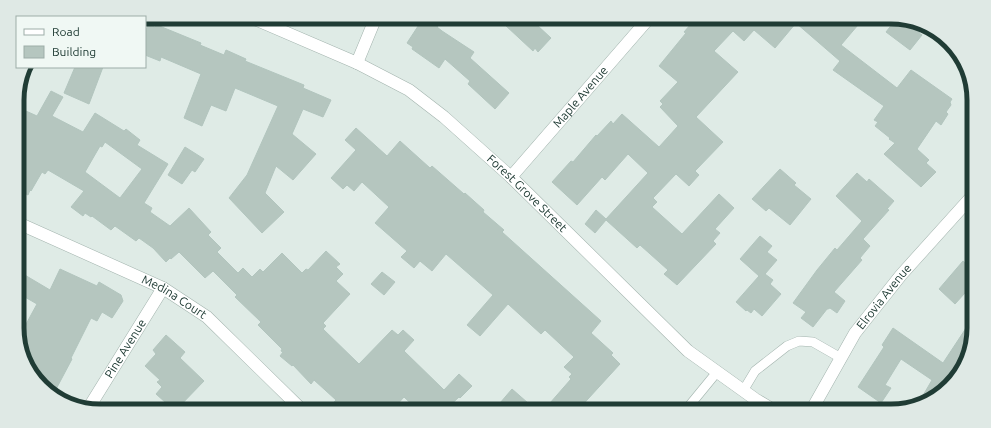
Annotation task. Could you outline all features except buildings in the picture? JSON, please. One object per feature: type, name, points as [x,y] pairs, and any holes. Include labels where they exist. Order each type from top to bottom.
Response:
[{"type":"street","name":"Forest Grove Street","points":[[266,24],[357,63],[409,90],[444,117],[511,177],[688,351],[743,391],[764,404]]},
{"type":"street","points":[[357,63],[373,24]]},
{"type":"street","name":"Maple Avenue","points":[[511,177],[644,24]]},
{"type":"street","name":"Elrovia Avenue","points":[[815,404],[855,333],[901,275],[967,202]]},
{"type":"street","name":"Medina Court","points":[[24,226],[163,288],[207,317],[296,404]]},
{"type":"street","name":"Pine Avenue","points":[[92,403],[163,288]]},
{"type":"lane","points":[[743,391],[755,371],[787,346],[799,341],[813,342],[841,358]]},
{"type":"lane","points":[[691,404],[717,372]]}]
